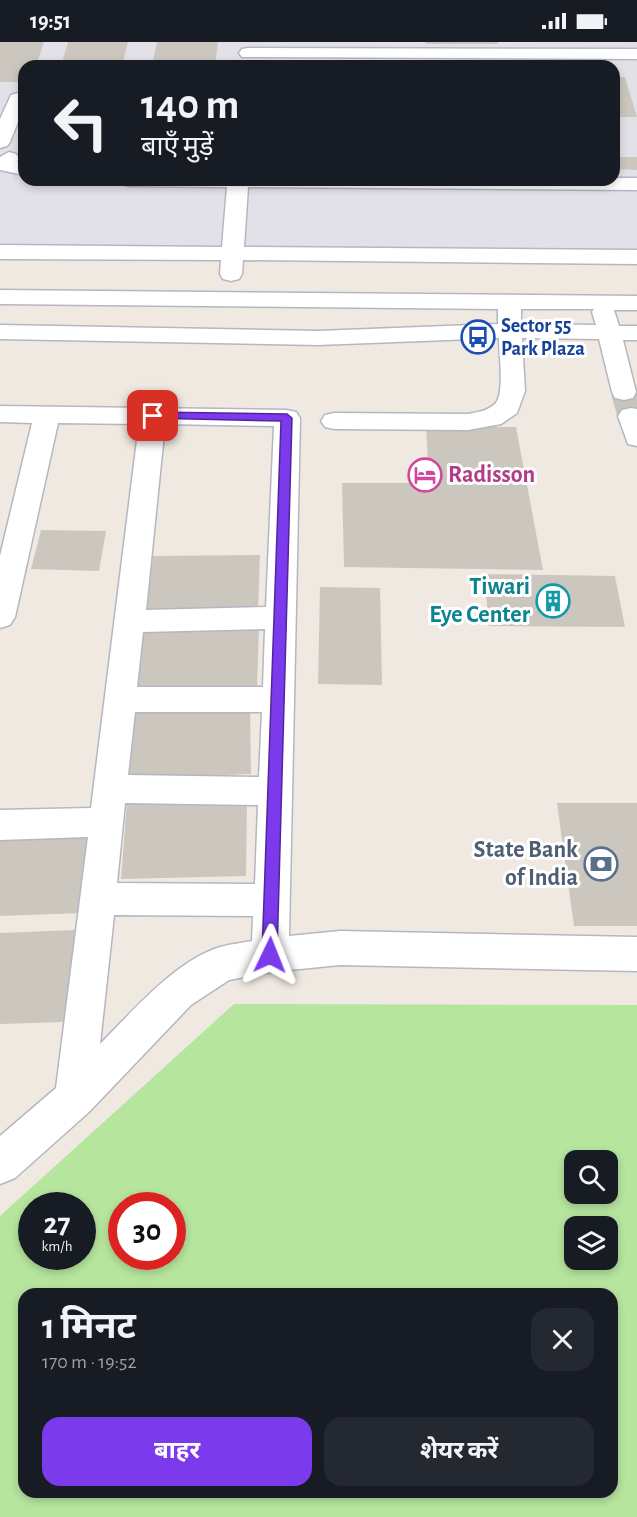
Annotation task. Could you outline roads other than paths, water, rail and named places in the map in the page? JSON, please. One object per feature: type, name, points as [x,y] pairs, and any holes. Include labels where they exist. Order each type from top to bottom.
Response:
[{"type":"street","points":[[248,54],[637,54]]},
{"type":"street","points":[[11,168],[18,99]]},
{"type":"street","points":[[620,184],[637,184]]},
{"type":"street","points":[[229,338],[229,287],[238,186]]},
{"type":"street","points":[[0,252],[637,257]]},
{"type":"street","points":[[207,276],[229,287]]},
{"type":"street","points":[[229,287],[254,276]]},
{"type":"street","points":[[0,297],[229,287],[508,301],[637,303]]},
{"type":"street","points":[[334,421],[468,422],[492,418],[508,407],[513,391],[508,301]]},
{"type":"street","points":[[602,302],[624,392]]},
{"type":"street","points":[[0,332],[229,338],[318,338],[509,331],[637,333]]},
{"type":"street","points":[[0,414],[287,418],[270,955]]},
{"type":"street","points":[[0,617],[8,552],[47,414]]},
{"type":"street","points":[[75,1098],[153,416]]},
{"type":"street","points":[[129,621],[281,618]]},
{"type":"street","points":[[121,700],[278,699]]},
{"type":"street","points":[[0,825],[108,806],[275,791]]},
{"type":"street","points":[[98,899],[272,900]]},
{"type":"street","points":[[0,1163],[75,1098],[178,992],[221,964],[270,955],[340,948],[637,954]]},
{"type":"tunnel","points":[[624,392],[631,416]]},
{"type":"place","name":"Sector 55 Park Plaza","points":[[478,337]]},
{"type":"place","name":"Radisson","points":[[425,475]]},
{"type":"place","name":"Tiwari Eye Center","points":[[553,601]]},
{"type":"place","name":"State Bank of India","points":[[601,864]]}]
